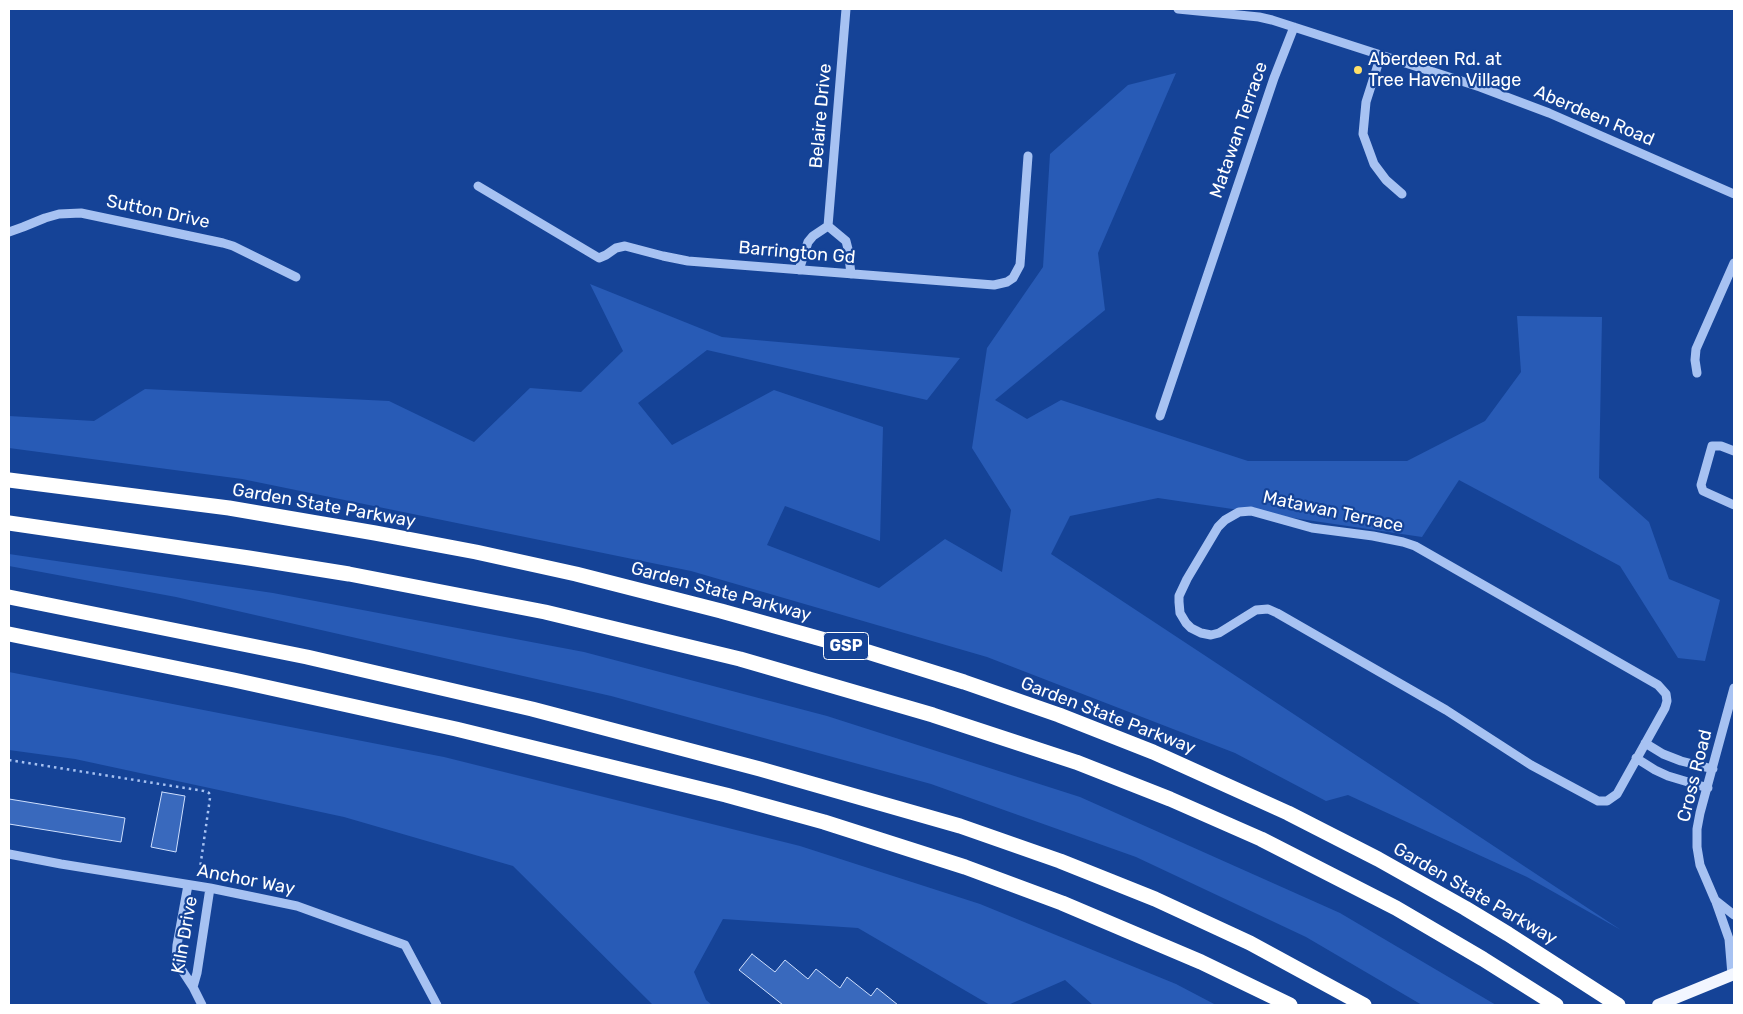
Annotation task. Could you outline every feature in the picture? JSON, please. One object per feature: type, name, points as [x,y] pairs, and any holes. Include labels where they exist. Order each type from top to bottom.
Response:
[{"type":"highway","name":"Garden State Parkway","points":[[9,480],[278,516],[484,554],[576,574],[721,611],[851,647],[964,682],[1059,715],[1153,752],[1296,817],[1378,859],[1458,904],[1618,1005]]},
{"type":"highway","name":"GSP","points":[[9,523],[307,567],[537,610],[749,662],[933,715],[1086,766],[1170,799],[1260,839],[1396,908],[1556,1005]]},
{"type":"highway","points":[[9,597],[307,657],[513,705],[751,766],[935,818],[1060,861],[1155,899],[1250,943],[1364,1005]]},
{"type":"highway","points":[[9,634],[224,678],[447,727],[726,795],[824,822],[966,867],[1062,903],[1170,948],[1290,1005]]},
{"type":"main road","points":[[1658,1005],[1733,975]]},
{"type":"street","name":"Belaire Drive","points":[[828,226],[846,9]]},
{"type":"street","name":"Aberdeen Road","points":[[1178,9],[1259,16],[1381,55],[1522,102],[1734,194]]},
{"type":"street","name":"Matawan Terrace","points":[[1160,416],[1274,78],[1294,27]]},
{"type":"street","points":[[1381,55],[1366,102],[1363,134],[1374,164],[1386,180],[1402,194]]},
{"type":"street","name":"Barrington Gd","points":[[478,186],[599,258],[616,248],[625,246],[688,261],[994,286],[1013,278],[1020,265],[1028,156]]},
{"type":"street","name":"Sutton Drive","points":[[9,232],[59,214],[81,213],[223,242],[296,277]]},
{"type":"street","points":[[799,270],[808,242],[813,236],[828,226],[846,241],[851,274]]},
{"type":"street","points":[[1697,373],[1694,360],[1696,348],[1734,263]]},
{"type":"street","points":[[1734,451],[1721,446],[1712,446],[1702,485],[1703,492],[1734,505]]},
{"type":"street","name":"Matawan Terrace","points":[[1239,512],[1258,512],[1312,528],[1403,542],[1423,550],[1658,684],[1666,694],[1665,708],[1636,758],[1618,794],[1607,801],[1598,801],[1531,765],[1446,710],[1277,613],[1268,609],[1256,610],[1219,633],[1210,635],[1191,628],[1186,623],[1180,613],[1179,596],[1218,527],[1230,516],[1239,512]]},
{"type":"street","name":"Cross Road","points":[[1733,975],[1729,939],[1700,865],[1697,829],[1734,688]]},
{"type":"street","points":[[1645,743],[1663,754],[1680,761],[1713,769]]},
{"type":"street","points":[[1636,758],[1668,776],[1708,788]]},
{"type":"street","name":"Anchor Way","points":[[9,854],[210,888],[297,906],[405,945],[437,1005]]},
{"type":"street","name":"Kiln Drive","points":[[188,885],[177,945],[176,962],[202,1005]]},
{"type":"street","name":"Kiln Drive","points":[[193,988],[210,888]]},
{"type":"street","name":"Cross Road","points":[[1715,900],[1734,915]]},
{"type":"path","points":[[9,760],[209,793],[210,798],[200,868]]},
{"type":"shaded area","points":[[1176,73],[1098,253],[1105,310],[995,400],[1027,419],[1061,400],[1248,461],[1407,461],[1485,421],[1521,372],[1517,316],[1602,317],[1599,478],[1649,522],[1669,579],[1720,600],[1705,661],[1678,658],[1620,566],[1459,480],[1422,537],[1158,498],[1070,516],[1051,554],[1621,930],[1527,877],[1348,795],[1326,801],[1235,753],[987,657],[691,571],[242,479],[9,448],[9,416],[94,421],[145,389],[389,401],[474,442],[530,388],[581,392],[623,351],[590,284],[722,337],[960,358],[927,400],[707,350],[638,403],[672,445],[774,390],[883,427],[880,541],[785,506],[767,545],[879,588],[945,539],[1002,572],[1011,510],[972,448],[987,348],[1043,267],[1050,154],[1128,85]]},
{"type":"shaded area","points":[[9,554],[273,593],[584,652],[827,716],[1080,797],[1340,913],[1496,1005],[1422,1005],[1306,937],[1136,857],[931,784],[611,696],[176,597],[9,566]]},
{"type":"shaded area","points":[[9,672],[444,757],[800,846],[980,904],[1176,984],[1216,1005],[1093,1005],[1065,980],[1008,1005],[990,1005],[858,928],[723,919],[694,972],[706,1000],[712,1005],[653,1005],[513,866],[344,817],[75,759],[9,750]]},
{"type":"building","points":[[162,792],[185,796],[176,852],[151,847]]},
{"type":"building","points":[[9,799],[125,818],[121,842],[9,824]]},
{"type":"building","points":[[752,954],[775,972],[785,960],[808,979],[816,969],[840,988],[847,977],[871,996],[877,988],[898,1005],[783,1005],[739,970]]},
{"type":"place","name":"Aberdeen Rd. at Tree Haven Village","points":[[1358,70]]}]
